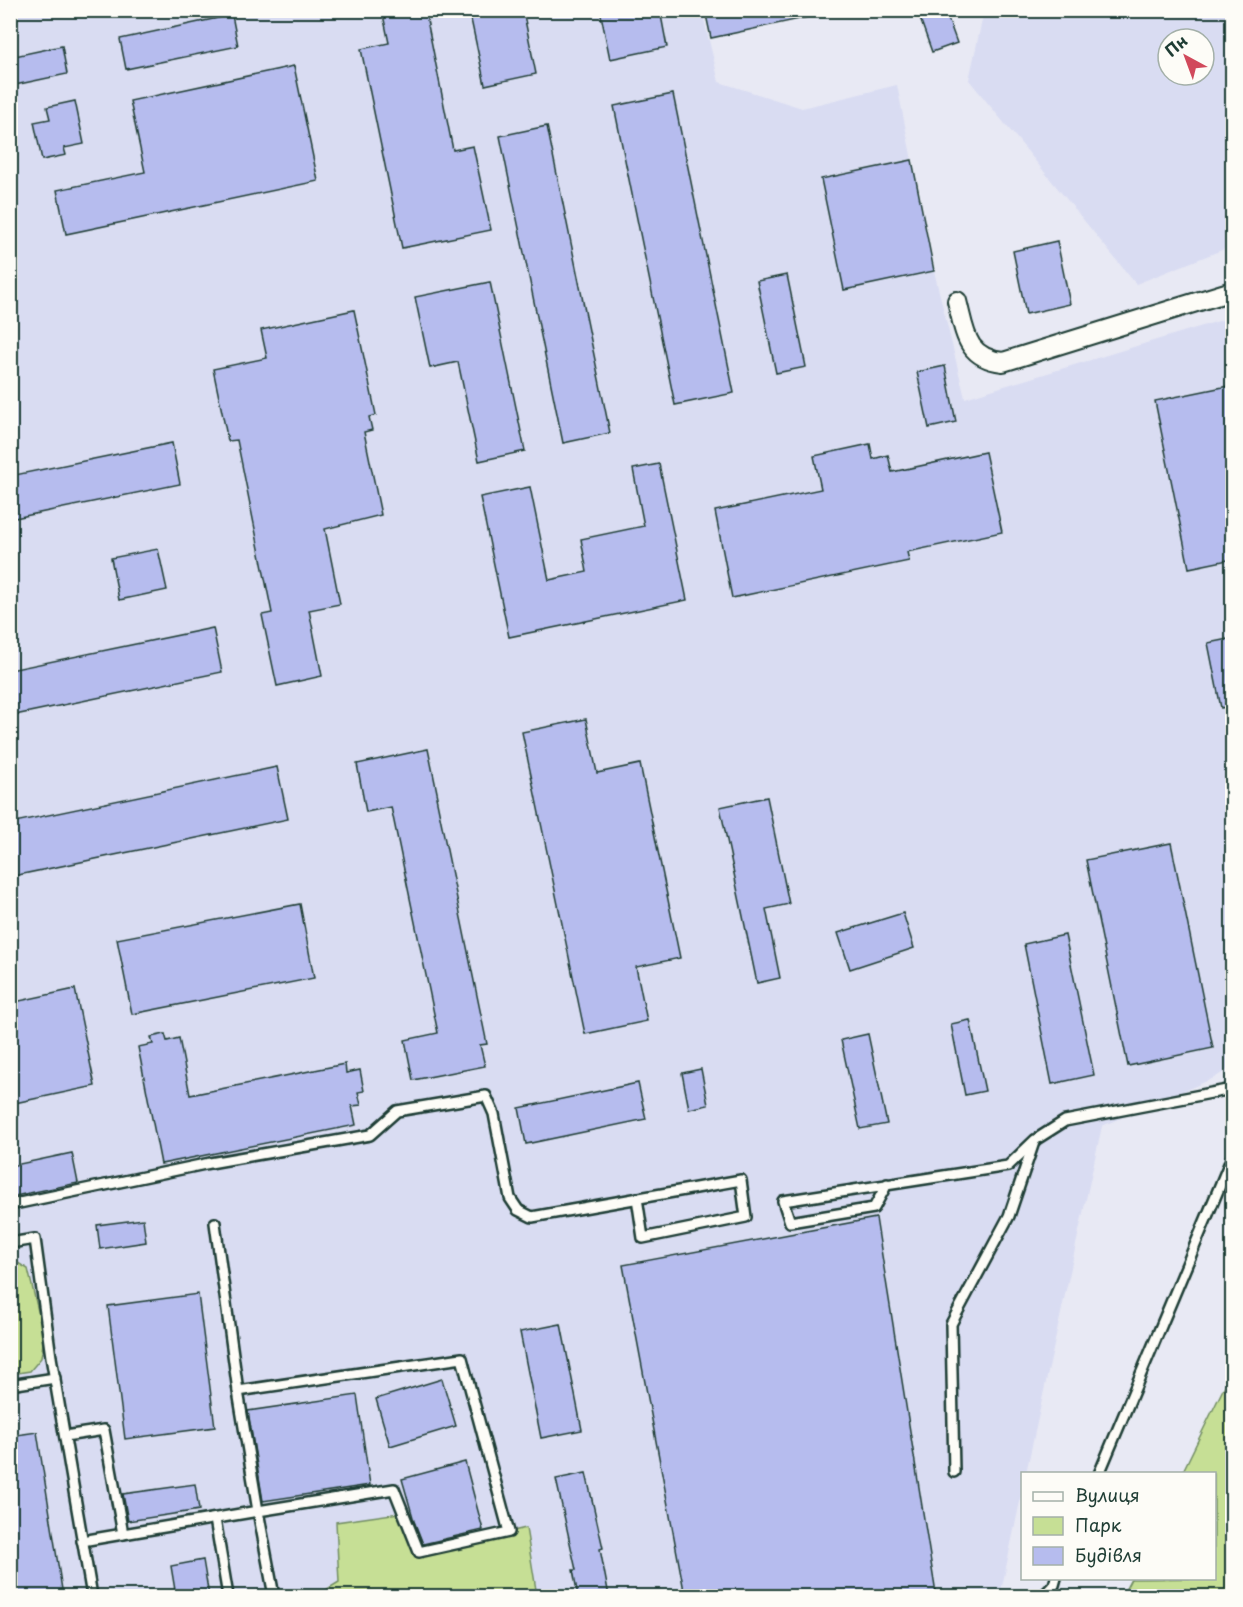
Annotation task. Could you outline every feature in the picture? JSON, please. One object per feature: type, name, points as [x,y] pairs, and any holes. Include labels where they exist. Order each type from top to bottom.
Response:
[{"type":"street","points":[[957,301],[968,341],[974,350],[982,357],[1003,362],[1233,291]]},
{"type":"lane","points":[[887,1184],[874,1208],[790,1222],[783,1201],[887,1184],[1008,1166],[1035,1140],[1065,1121],[1233,1089]]},
{"type":"lane","points":[[10,1205],[210,1163],[370,1135],[397,1111],[486,1096],[494,1114],[510,1198],[518,1210],[532,1217],[637,1198],[741,1180],[746,1217],[643,1238],[637,1198]]},
{"type":"lane","points":[[954,1472],[951,1323],[1009,1216],[1035,1140]]},
{"type":"lane","points":[[1099,1472],[1233,1157]]},
{"type":"lane","points":[[215,1223],[238,1391],[274,1596]]},
{"type":"lane","points":[[10,1243],[35,1239],[55,1378],[92,1596]]},
{"type":"lane","points":[[82,1541],[394,1489],[419,1552],[509,1532],[462,1358],[238,1391]]},
{"type":"lane","points":[[10,1385],[55,1378]]},
{"type":"lane","points":[[65,1436],[104,1430],[123,1534]]},
{"type":"lane","points":[[215,1519],[228,1596]]},
{"type":"lane","points":[[1043,1596],[1054,1585],[1055,1580]]},
{"type":"shaded area","points":[[11,11],[702,11],[719,82],[802,108],[897,85],[934,271],[965,398],[1232,317],[1232,1067],[1214,1078],[1102,1126],[1026,1472],[1021,1472],[1021,1497],[1000,1596],[11,1596]]},
{"type":"shaded area","points":[[984,11],[1232,11],[1232,246],[1136,284],[969,80]]},
{"type":"green space","points":[[10,1260],[28,1269],[44,1336],[41,1358],[30,1371],[11,1374]]},
{"type":"green space","points":[[1232,1371],[1232,1596],[1122,1596],[1130,1580],[1216,1580],[1216,1472],[1182,1472]]},
{"type":"green space","points":[[399,1513],[415,1554],[526,1528],[537,1596],[321,1596],[321,1593],[339,1582],[336,1522]]},
{"type":"building","points":[[382,10],[425,10],[453,150],[473,146],[491,230],[402,248],[361,49],[389,43]]},
{"type":"building","points":[[469,10],[523,10],[536,74],[485,85]]},
{"type":"building","points":[[600,10],[660,10],[667,47],[610,59]]},
{"type":"building","points":[[705,10],[814,10],[814,16],[711,38]]},
{"type":"building","points":[[917,10],[945,10],[957,43],[932,52]]},
{"type":"building","points":[[232,15],[238,46],[126,69],[120,39]]},
{"type":"building","points":[[62,46],[67,74],[10,86],[10,57]]},
{"type":"building","points":[[294,66],[318,181],[66,234],[57,190],[145,172],[130,101]]},
{"type":"building","points":[[673,94],[734,393],[675,405],[614,106]]},
{"type":"building","points":[[75,101],[84,144],[64,148],[66,155],[42,160],[34,122],[50,119],[47,107]]},
{"type":"building","points":[[547,126],[610,433],[563,443],[500,136]]},
{"type":"building","points":[[912,160],[934,271],[844,290],[821,179]]},
{"type":"building","points":[[1057,241],[1070,304],[1026,314],[1013,251]]},
{"type":"building","points":[[787,275],[806,367],[776,373],[757,281]]},
{"type":"building","points":[[490,282],[525,451],[479,461],[458,362],[430,368],[415,297]]},
{"type":"building","points":[[354,310],[376,415],[369,417],[372,430],[364,432],[381,515],[325,529],[340,604],[309,610],[322,676],[277,686],[262,615],[272,613],[237,440],[228,441],[213,369],[267,358],[261,330]]},
{"type":"building","points":[[945,366],[956,422],[929,428],[917,372]]},
{"type":"building","points":[[1233,385],[1233,559],[1189,568],[1155,401]]},
{"type":"building","points":[[172,443],[180,484],[10,519],[10,476]]},
{"type":"building","points":[[870,444],[873,459],[888,455],[892,472],[985,452],[1002,532],[907,552],[909,561],[732,598],[715,511],[821,489],[814,456]]},
{"type":"building","points":[[659,464],[687,600],[509,637],[480,497],[530,487],[549,580],[587,572],[581,539],[644,526],[633,469]]},
{"type":"building","points":[[158,549],[167,590],[119,600],[111,558]]},
{"type":"building","points":[[213,628],[222,672],[10,716],[10,670]]},
{"type":"building","points":[[1233,638],[1233,705],[1221,708],[1208,643]]},
{"type":"building","points":[[586,719],[597,773],[640,764],[680,958],[636,967],[647,1021],[585,1034],[522,732]]},
{"type":"building","points":[[428,749],[487,1044],[480,1045],[485,1066],[413,1080],[405,1040],[438,1033],[391,807],[366,812],[357,764]]},
{"type":"building","points":[[277,767],[288,819],[13,876],[10,862],[10,823]]},
{"type":"building","points":[[767,797],[789,904],[766,909],[780,978],[757,983],[720,807]]},
{"type":"building","points":[[1171,843],[1213,1048],[1128,1066],[1086,860]]},
{"type":"building","points":[[300,904],[314,978],[132,1014],[117,939]]},
{"type":"building","points":[[903,913],[914,948],[850,969],[838,933]]},
{"type":"building","points":[[1065,935],[1094,1075],[1052,1084],[1024,944]]},
{"type":"building","points":[[75,989],[95,1086],[10,1104],[10,1003]]},
{"type":"building","points":[[970,1020],[985,1091],[965,1095],[951,1024]]},
{"type":"building","points":[[165,1034],[167,1041],[179,1038],[190,1095],[345,1064],[346,1073],[360,1070],[364,1091],[358,1092],[361,1105],[352,1106],[356,1125],[161,1164],[138,1047],[153,1044],[151,1037]]},
{"type":"building","points":[[868,1034],[887,1124],[860,1129],[841,1040]]},
{"type":"building","points":[[701,1069],[708,1105],[689,1109],[682,1073]]},
{"type":"building","points":[[638,1083],[646,1119],[526,1144],[519,1108]]},
{"type":"building","points":[[72,1153],[78,1183],[10,1197],[10,1166]]},
{"type":"building","points":[[876,1218],[936,1594],[926,1596],[685,1596],[623,1265]]},
{"type":"building","points":[[143,1219],[146,1242],[100,1249],[97,1225]]},
{"type":"building","points":[[198,1294],[215,1427],[125,1439],[108,1306]]},
{"type":"building","points":[[561,1324],[582,1430],[541,1438],[520,1332]]},
{"type":"building","points":[[442,1379],[456,1426],[390,1446],[376,1399]]},
{"type":"building","points":[[357,1395],[370,1485],[263,1501],[248,1411]]},
{"type":"building","points":[[37,1432],[63,1596],[10,1596],[10,1436]]},
{"type":"building","points":[[465,1462],[483,1530],[423,1544],[402,1479]]},
{"type":"building","points":[[586,1473],[603,1548],[600,1549],[609,1596],[578,1596],[573,1570],[576,1570],[556,1479]]},
{"type":"building","points":[[195,1484],[199,1510],[128,1521],[123,1494]]},
{"type":"building","points":[[203,1560],[209,1596],[176,1596],[171,1566]]}]
